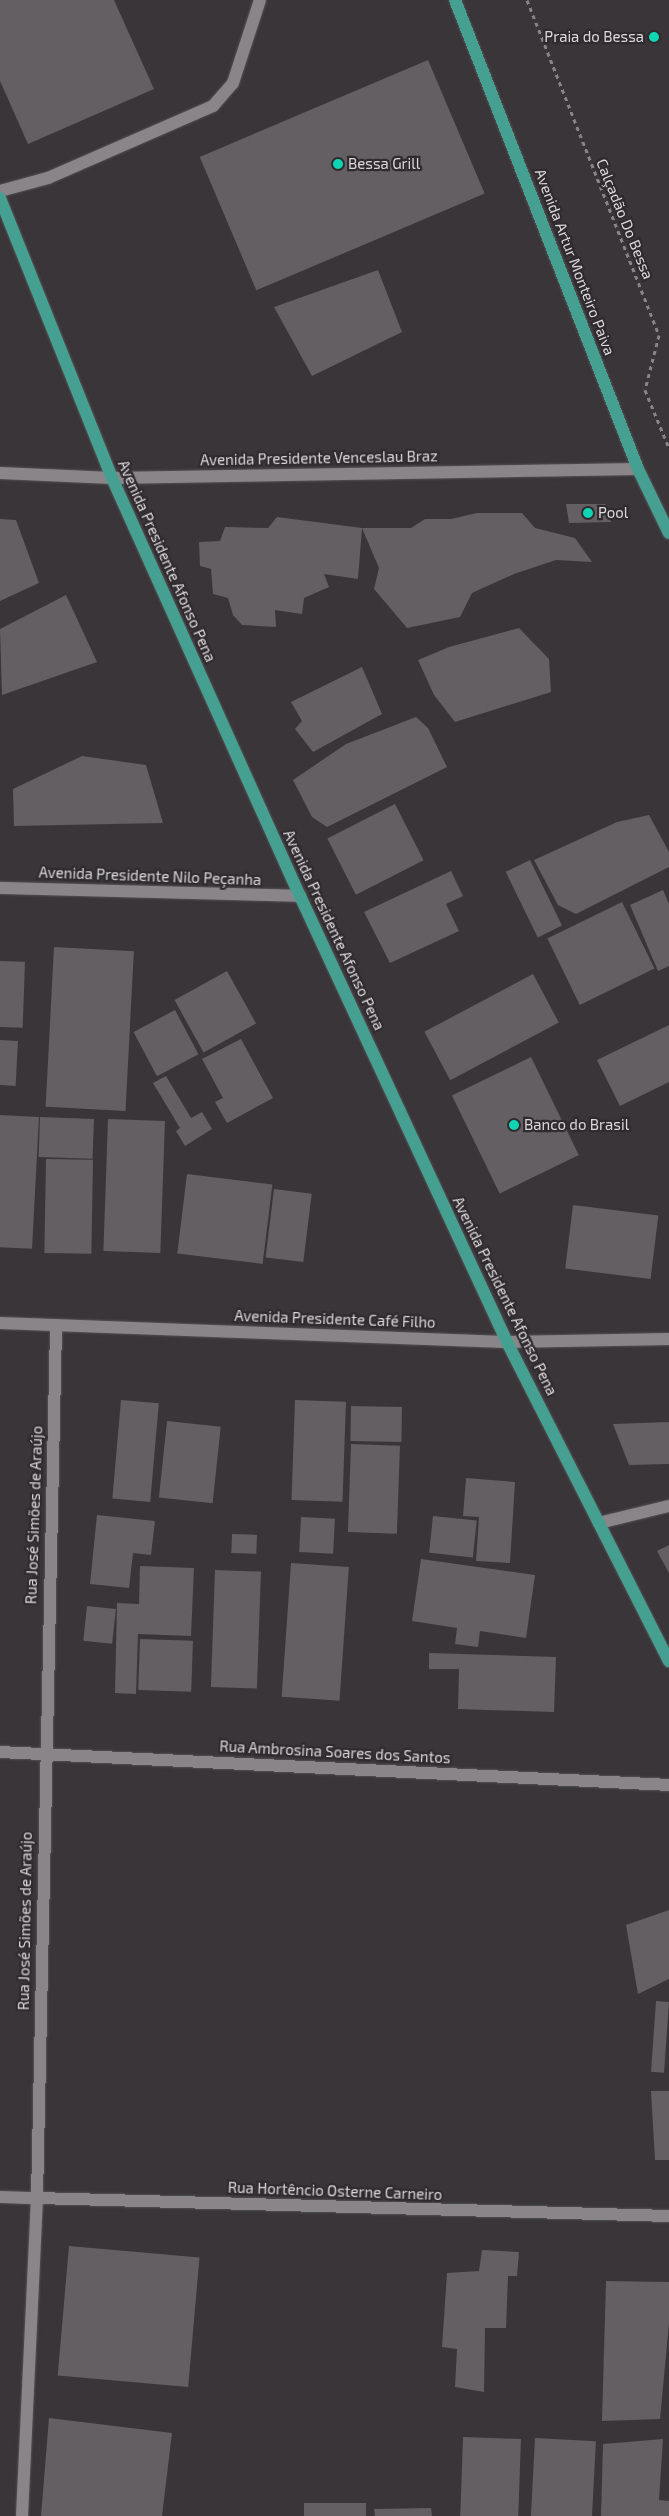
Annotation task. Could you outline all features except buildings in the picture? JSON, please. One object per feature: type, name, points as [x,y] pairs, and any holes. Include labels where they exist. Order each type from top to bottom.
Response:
[{"type":"main road","name":"Avenida Artur Monteiro Paiva","points":[[456,0],[638,468],[669,533]]},
{"type":"main road","name":"Avenida Presidente Afonso Pena","points":[[0,198],[112,478],[300,896],[507,1342],[669,1661]]},
{"type":"street","points":[[0,191],[48,178],[213,106],[233,83],[260,0]]},
{"type":"street","name":"Avenida Presidente Venceslau Braz","points":[[0,472],[112,478],[638,468]]},
{"type":"street","name":"Avenida Presidente Nilo Peçanha","points":[[0,888],[300,896]]},
{"type":"street","name":"Avenida Presidente Café Filho","points":[[0,1323],[507,1342],[669,1339]]},
{"type":"street","name":"Rua José Simões de Araújo","points":[[22,2516],[37,2198],[44,1753],[56,1325]]},
{"type":"street","points":[[599,1523],[669,1506]]},
{"type":"street","name":"Rua Ambrosina Soares dos Santos","points":[[0,1752],[669,1785]]},
{"type":"street","name":"Rua Hortêncio Osterne Carneiro","points":[[0,2197],[669,2216]]},
{"type":"path","name":"Calçadão Do Bessa","points":[[527,0],[659,335],[645,390],[669,448]]},
{"type":"place","name":"Praia do Bessa","points":[[654,37]]},
{"type":"place","name":"Bessa Grill","points":[[338,164]]},
{"type":"place","name":"Pool","points":[[588,513]]},
{"type":"place","name":"Banco do Brasil","points":[[514,1125]]}]
